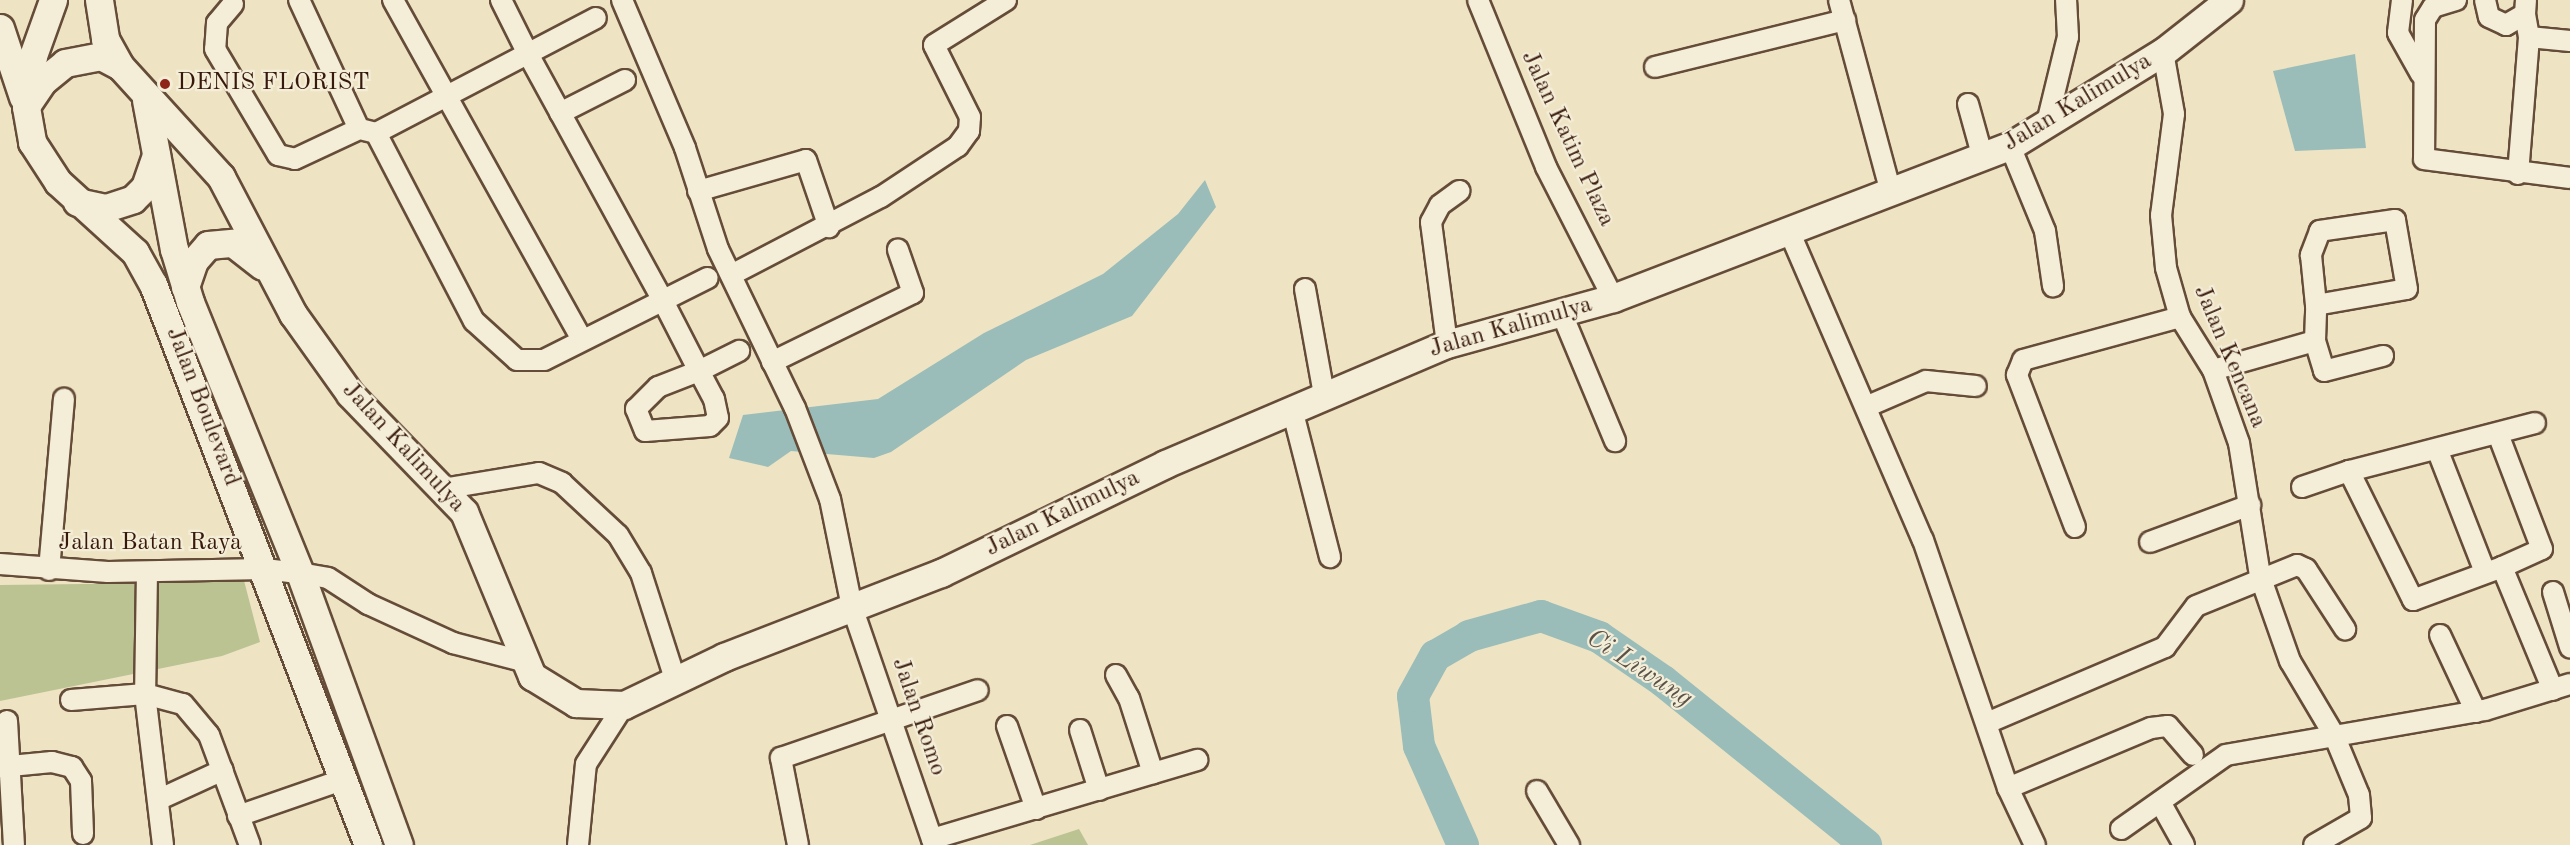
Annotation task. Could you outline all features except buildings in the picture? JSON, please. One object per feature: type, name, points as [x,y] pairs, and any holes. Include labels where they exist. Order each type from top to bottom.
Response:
[{"type":"street","name":"Jalan Boulevard","points":[[53,0],[35,48],[26,107],[32,142],[77,202],[135,252],[153,284],[265,569],[368,845]]},
{"type":"street","points":[[99,0],[105,39],[120,66],[146,100]]},
{"type":"street","points":[[299,0],[367,131],[474,321],[490,341],[518,360],[544,360],[661,297],[708,278]]},
{"type":"street","points":[[393,0],[444,98],[582,340]]},
{"type":"street","points":[[501,0],[699,371],[739,351]]},
{"type":"street","name":"Jalan Romo","points":[[622,0],[653,65],[731,275],[795,408],[830,499],[852,607],[933,842]]},
{"type":"street","points":[[731,275],[829,227],[923,172],[964,139],[970,117],[934,45],[1006,0]]},
{"type":"street","name":"Jalan Katim Plaza","points":[[1478,0],[1546,167],[1613,298]]},
{"type":"street","points":[[1839,0],[1890,189]]},
{"type":"street","points":[[2046,127],[2068,38],[2066,0]]},
{"type":"street","name":"Jalan Kalimulya","points":[[146,100],[220,177],[271,276],[350,394],[464,512],[478,538],[522,661],[547,688],[576,703],[624,705],[852,607],[941,573],[1324,395],[1447,344],[1613,298],[1789,231],[1890,189],[1983,158],[2046,127],[2163,52],[2229,0]]},
{"type":"street","points":[[2402,0],[2398,33],[2421,75]]},
{"type":"street","points":[[2456,0],[2433,7],[2425,20],[2421,75],[2424,159],[2518,174],[2570,178]]},
{"type":"street","points":[[2463,0],[2487,8],[2506,25],[2526,7]]},
{"type":"street","points":[[235,1],[217,23],[215,49],[278,155],[295,159],[444,98],[596,18]]},
{"type":"street","points":[[2518,174],[2529,37],[2526,7]]},
{"type":"street","points":[[1655,66],[1845,20]]},
{"type":"street","points":[[0,28],[26,107]]},
{"type":"street","points":[[2529,37],[2570,41]]},
{"type":"street","name":"Jalan Kencana","points":[[2163,52],[2174,114],[2161,215],[2166,268],[2180,317],[2212,370],[2239,443],[2260,576],[2290,661],[2334,735],[2359,795],[2361,818],[2342,838]]},
{"type":"street","points":[[26,107],[43,81],[65,63],[101,56],[120,66]]},
{"type":"street","points":[[560,113],[625,80]]},
{"type":"street","name":"Jalan Boulevard","points":[[146,100],[185,287],[300,573],[399,845]]},
{"type":"street","points":[[1968,104],[1983,158]]},
{"type":"street","points":[[2010,146],[2045,231],[2053,286]]},
{"type":"street","points":[[77,202],[106,208],[133,199],[145,187],[156,153]]},
{"type":"street","points":[[698,191],[806,160],[829,227]]},
{"type":"street","points":[[1447,344],[1431,222],[1440,205],[1458,191]]},
{"type":"street","points":[[2316,305],[2407,288],[2395,220],[2320,231],[2311,255],[2316,305],[2315,341],[2324,371],[2383,356]]},
{"type":"street","points":[[1789,231],[1868,406],[1987,723],[2008,788],[2035,845]]},
{"type":"street","points":[[185,287],[200,251],[220,242],[245,249],[271,276]]},
{"type":"street","points":[[772,362],[913,293],[898,250]]},
{"type":"street","points":[[1305,289],[1324,395]]},
{"type":"street","points":[[1562,314],[1615,441]]},
{"type":"street","points":[[2075,527],[2017,375],[2023,360],[2180,317]]},
{"type":"street","points":[[2212,370],[2315,341]]},
{"type":"street","points":[[1868,406],[1926,381],[1976,386]]},
{"type":"street","points":[[49,570],[64,399]]},
{"type":"street","points":[[1292,410],[1330,557]]},
{"type":"street","points":[[2302,487],[2349,471],[2535,423]]},
{"type":"street","points":[[2349,471],[2410,597],[2418,601],[2542,549],[2498,434]]},
{"type":"street","points":[[2121,829],[2226,755],[2476,712],[2561,687],[2494,569],[2437,449]]},
{"type":"street","points":[[442,489],[539,473],[562,483],[618,535],[641,573],[676,682]]},
{"type":"street","points":[[2150,542],[2250,505]]},
{"type":"street","name":"Jalan Batan Raya","points":[[0,564],[49,570],[147,572],[265,569],[328,578],[368,604],[453,643],[522,661]]},
{"type":"street","points":[[1987,723],[2165,648],[2196,606],[2260,576],[2297,566],[2307,569],[2345,629]]},
{"type":"street","points":[[147,572],[145,694],[160,799],[163,845]]},
{"type":"street","points":[[2553,592],[2570,647]]},
{"type":"street","points":[[2440,635],[2476,712]]},
{"type":"street","points":[[1116,675],[1129,698],[1153,773]]},
{"type":"street","points":[[798,845],[781,758],[978,690]]},
{"type":"street","points":[[71,700],[145,694],[183,704],[196,715],[223,770],[250,845]]},
{"type":"street","points":[[578,845],[586,764],[624,705]]},
{"type":"street","points":[[6,721],[4,767],[14,845]]},
{"type":"street","points":[[1007,726],[1036,809]]},
{"type":"street","points":[[2008,788],[2151,728],[2168,726],[2193,755]]},
{"type":"street","points":[[1080,730],[1100,789]]},
{"type":"street","points":[[933,842],[1197,760]]},
{"type":"street","points":[[4,767],[52,762],[72,766],[81,781],[83,834]]},
{"type":"street","points":[[160,799],[223,770]]},
{"type":"street","points":[[238,816],[345,779]]},
{"type":"street","points":[[1537,791],[1569,845]]},
{"type":"street","points":[[2160,802],[2184,845]]},
{"type":"street","points":[[2314,845],[2342,838]]},
{"type":"green space","points":[[241,569],[260,642],[222,656],[0,701],[0,585],[167,583]]},
{"type":"green space","points":[[1079,829],[1088,845],[1030,845]]},
{"type":"water","points":[[2355,54],[2366,148],[2295,151],[2273,71]]},
{"type":"water","points":[[1205,180],[1216,207],[1132,316],[1026,360],[891,452],[874,458],[791,451],[768,467],[729,458],[743,415],[878,399],[984,333],[1103,274],[1178,214]]},
{"type":"waterway","name":"Ci Liwung","points":[[1463,845],[1419,746],[1413,696],[1435,656],[1469,636],[1541,616],[1599,637],[1663,681],[1866,845]]},
{"type":"place","name":"DENIS FLORIST","points":[[165,84]]}]
